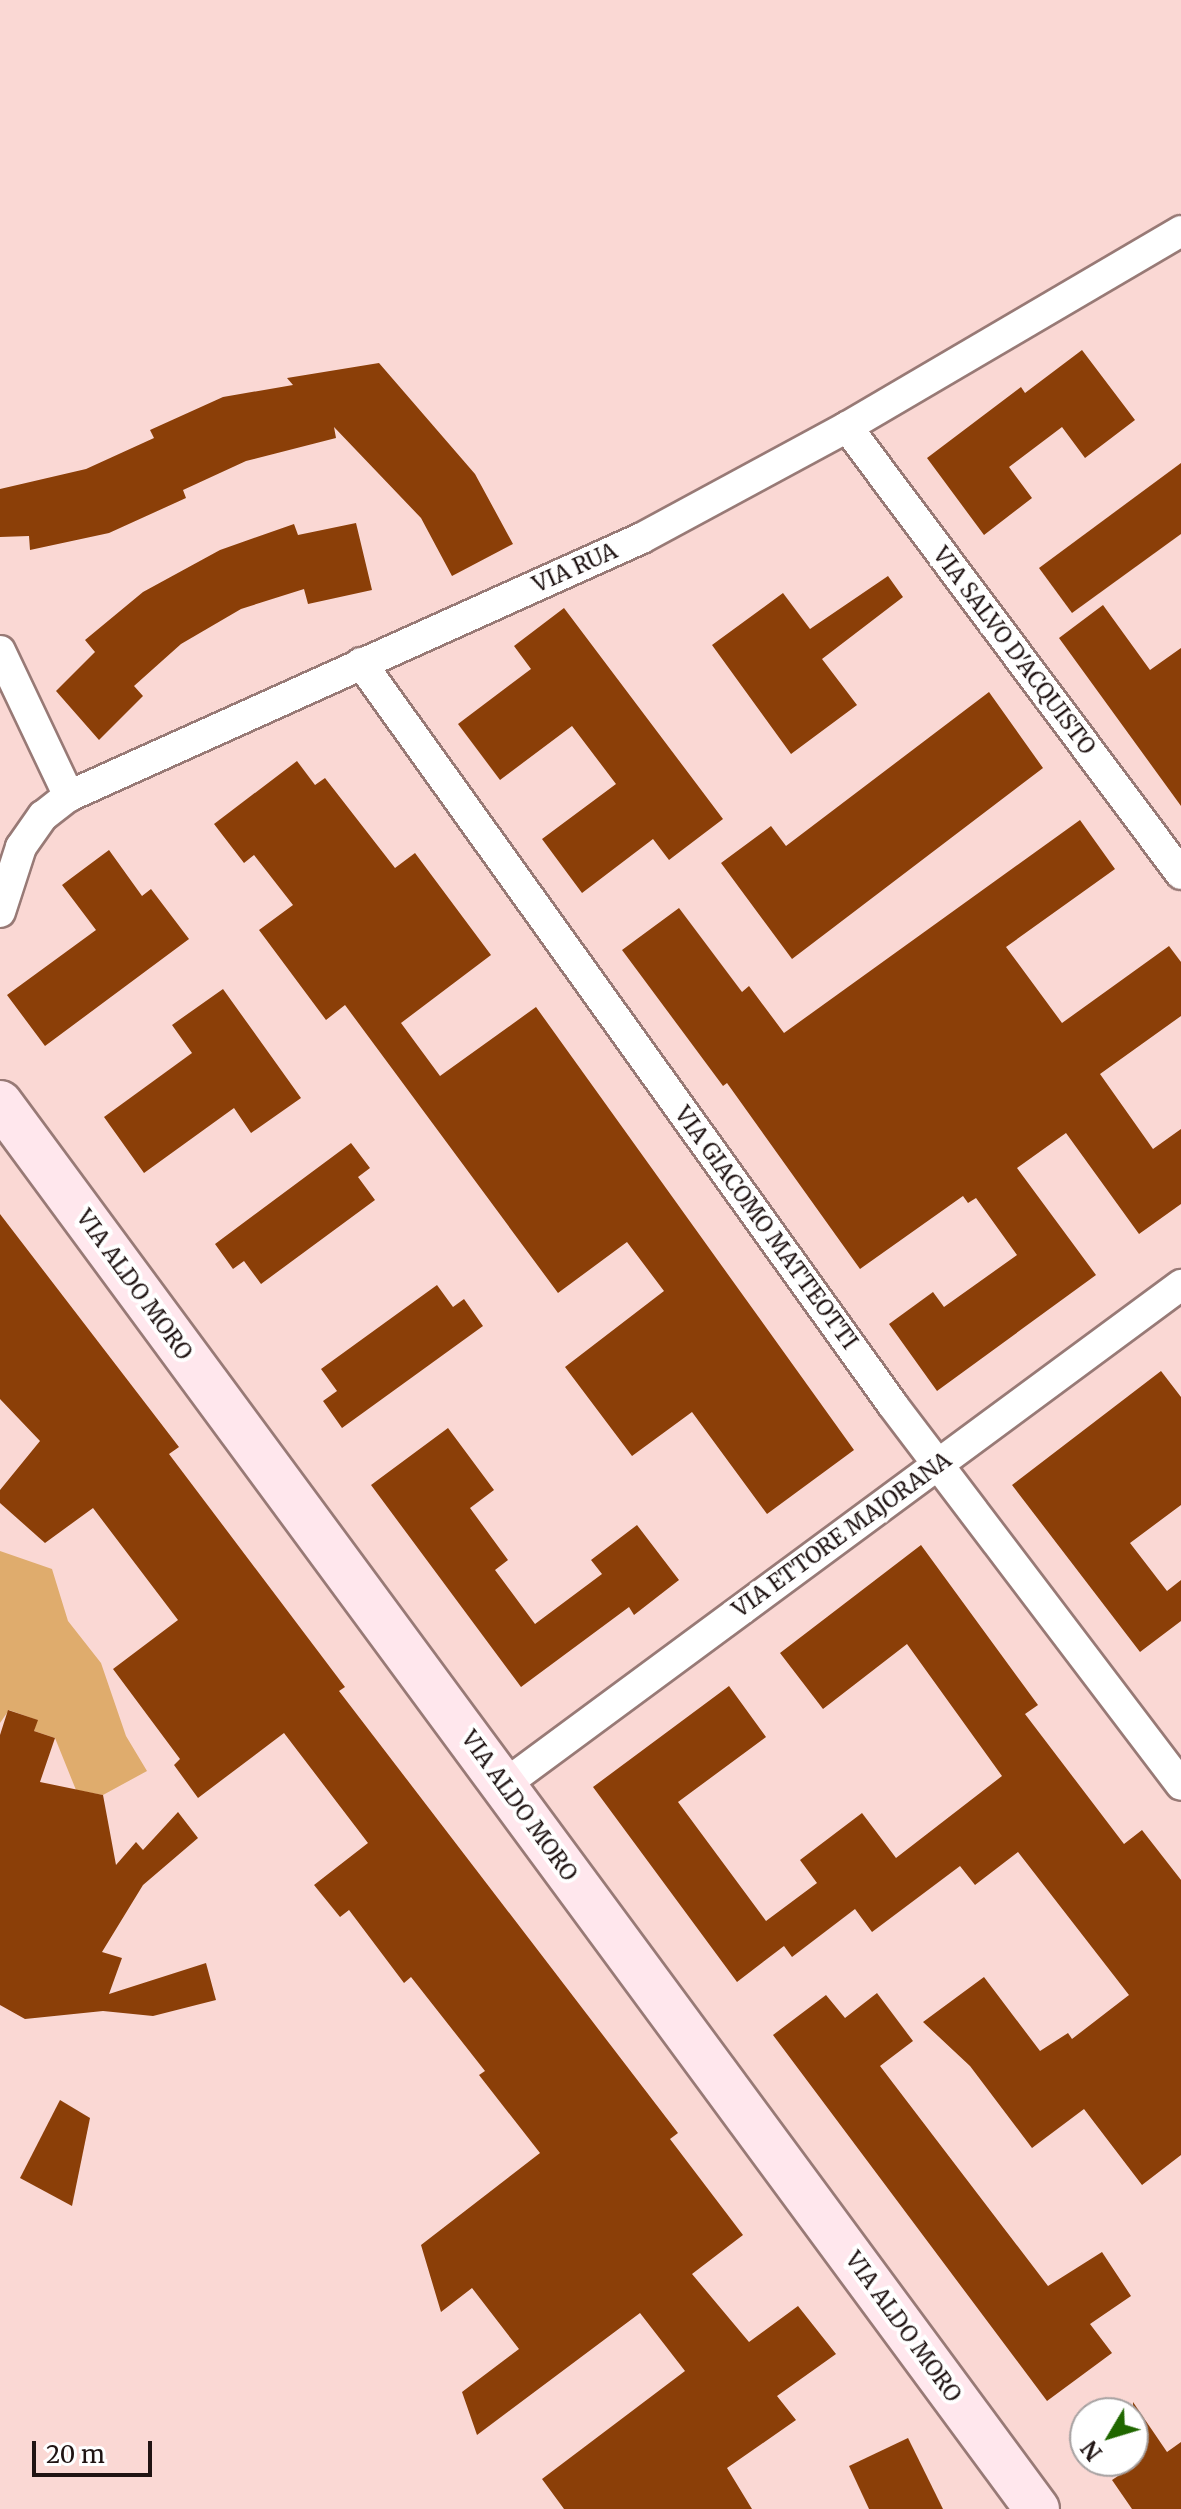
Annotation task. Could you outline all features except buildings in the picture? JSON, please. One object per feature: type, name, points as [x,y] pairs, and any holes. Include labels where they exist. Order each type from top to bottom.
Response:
[{"type":"street","name":"VIA RUA","points":[[0,912],[21,847],[43,816],[69,796],[642,538],[847,427],[1181,231]]},
{"type":"street","name":"VIA SALVO D'ACQUISTO","points":[[847,427],[1181,874]]},
{"type":"street","points":[[0,651],[69,796]]},
{"type":"street","name":"VIA GIACOMO MATTEOTTI","points":[[361,663],[938,1465],[1181,1785]]},
{"type":"street","name":"VIA ALDO MORO","points":[[0,1103],[1037,2509]]},
{"type":"street","name":"VIA ETTORE MAJORANA","points":[[504,1785],[1181,1285]]},
{"type":"shaded area","points":[[0,1551],[52,1569],[68,1621],[101,1663],[126,1736],[147,1771],[103,1795],[76,1790],[55,1738],[34,1731],[37,1720],[9,1710],[0,1723]]}]
